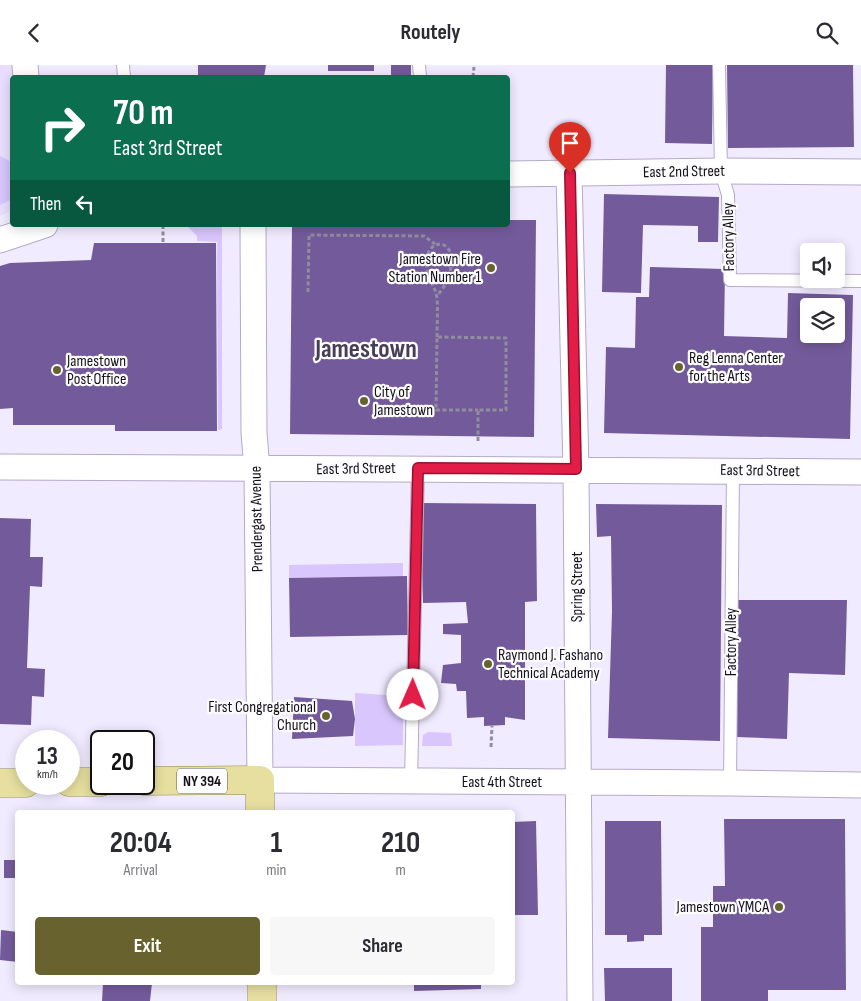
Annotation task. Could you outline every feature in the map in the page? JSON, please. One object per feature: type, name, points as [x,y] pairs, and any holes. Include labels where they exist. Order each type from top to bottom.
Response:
[{"type":"main road","name":"East 4th Street","points":[[155,781],[260,780]]},
{"type":"main road","name":"Prendergast Avenue","points":[[260,780],[260,810]]},
{"type":"main road","points":[[0,783],[15,783]]},
{"type":"main road","points":[[262,985],[262,1001]]},
{"type":"street","name":"East 2nd Street","points":[[510,174],[721,171],[861,172]]},
{"type":"street","name":"Spring Street","points":[[570,173],[576,469],[580,1001]]},
{"type":"street","points":[[0,240],[38,227]]},
{"type":"street","name":"Prendergast Avenue","points":[[253,227],[254,433],[257,469],[260,780]]},
{"type":"street","name":"East 3rd Street","points":[[0,467],[861,472]]},
{"type":"street","name":"East 4th Street","points":[[260,780],[861,785]]},
{"type":"lane","name":"Factory Alley","points":[[719,65],[721,171],[728,195],[730,280],[861,281]]},
{"type":"lane","points":[[411,781],[418,468]]},
{"type":"lane","name":"Factory Alley","points":[[730,783],[732,471]]},
{"type":"path","points":[[473,75],[474,67]]},
{"type":"path","points":[[163,227],[163,243]]},
{"type":"path","points":[[308,292],[309,235],[424,236],[435,244],[441,244],[451,254],[449,279],[446,286],[437,296]]},
{"type":"path","points":[[435,244],[430,248],[427,259],[427,272],[437,296],[436,337],[436,410],[506,410],[506,337],[436,337]]},
{"type":"path","points":[[478,410],[478,441]]},
{"type":"path","points":[[491,747],[492,726]]},
{"type":"shaded area","points":[[0,65],[12,65],[14,75],[10,75],[10,211],[0,216]]},
{"type":"shaded area","points":[[0,156],[10,161],[10,200],[0,205]]},
{"type":"shaded area","points":[[188,227],[222,228],[222,429],[218,430],[217,242],[197,241],[197,236]]},
{"type":"shaded area","points":[[403,563],[403,576],[289,578],[289,565]]},
{"type":"shaded area","points":[[355,693],[403,696],[403,745],[355,746]]},
{"type":"shaded area","points":[[428,732],[451,733],[452,746],[422,746],[423,735]]},
{"type":"building","points":[[198,65],[266,65],[264,75],[198,75]]},
{"type":"building","points":[[328,65],[374,65],[374,71],[328,71]]},
{"type":"building","points":[[391,65],[411,65],[411,75],[391,75]]},
{"type":"building","points":[[666,65],[713,65],[712,144],[665,143]]},
{"type":"building","points":[[727,65],[853,65],[854,147],[728,148]]},
{"type":"building","points":[[604,194],[719,197],[718,242],[698,242],[698,226],[643,225],[641,293],[602,292]]},
{"type":"building","points":[[510,220],[536,220],[534,437],[290,434],[292,227],[510,227]]},
{"type":"building","points":[[94,243],[216,243],[217,431],[115,431],[115,425],[13,425],[13,408],[0,409],[0,266],[10,263],[91,260]]},
{"type":"building","points":[[650,267],[725,269],[724,336],[787,338],[788,293],[853,295],[850,439],[604,433],[606,347],[635,348],[636,297],[649,297]]},
{"type":"building","points":[[420,503],[536,504],[537,601],[525,602],[525,720],[505,717],[505,725],[484,726],[484,717],[467,718],[466,691],[457,691],[456,684],[441,683],[443,665],[461,663],[461,635],[443,634],[443,624],[468,623],[466,602],[423,603]]},
{"type":"building","points":[[596,504],[722,505],[720,741],[608,738],[612,611],[611,536],[597,537]]},
{"type":"building","points":[[0,518],[31,519],[30,557],[43,557],[42,587],[30,586],[27,668],[45,669],[44,697],[32,696],[31,725],[0,724]]},
{"type":"building","points":[[407,576],[408,635],[290,637],[289,578]]},
{"type":"building","points":[[735,600],[847,600],[845,675],[789,673],[787,739],[737,737]]},
{"type":"building","points":[[294,697],[352,701],[355,719],[353,736],[292,739]]},
{"type":"building","name":"Jamestown YMCA","points":[[724,819],[845,819],[846,990],[768,990],[768,1001],[701,1001],[701,927],[713,927],[713,886],[725,886]]},
{"type":"building","points":[[536,821],[538,915],[515,915],[515,822]]},
{"type":"building","points":[[605,821],[661,821],[662,935],[644,935],[644,941],[627,942],[627,935],[605,935]]},
{"type":"building","points":[[4,860],[15,860],[15,878],[4,878]]},
{"type":"building","points":[[1,930],[15,932],[15,962],[0,960]]},
{"type":"building","points":[[604,968],[672,968],[672,1001],[605,1001]]},
{"type":"building","points":[[103,985],[152,985],[150,1001],[102,1001]]},
{"type":"building","points":[[414,985],[481,985],[481,989],[414,991]]},
{"type":"place","name":"Jamestown Fire Station Number 1","points":[[491,268]]},
{"type":"place","name":"Reg Lenna Center for the Arts","points":[[679,367]]},
{"type":"place","name":"Jamestown Post Office","points":[[57,370]]},
{"type":"place","name":"City of Jamestown","points":[[364,401]]},
{"type":"place","name":"Raymond J. Fashano Technical Academy","points":[[488,664]]},
{"type":"place","name":"First Congregational Church","points":[[326,716]]},
{"type":"place","name":"Jamestown YMCA","points":[[779,907]]},
{"type":"district","name":"Jamestown","points":[[366,349]]},
{"type":"route","points":[[413,695],[418,468],[576,469],[570,173]]}]
